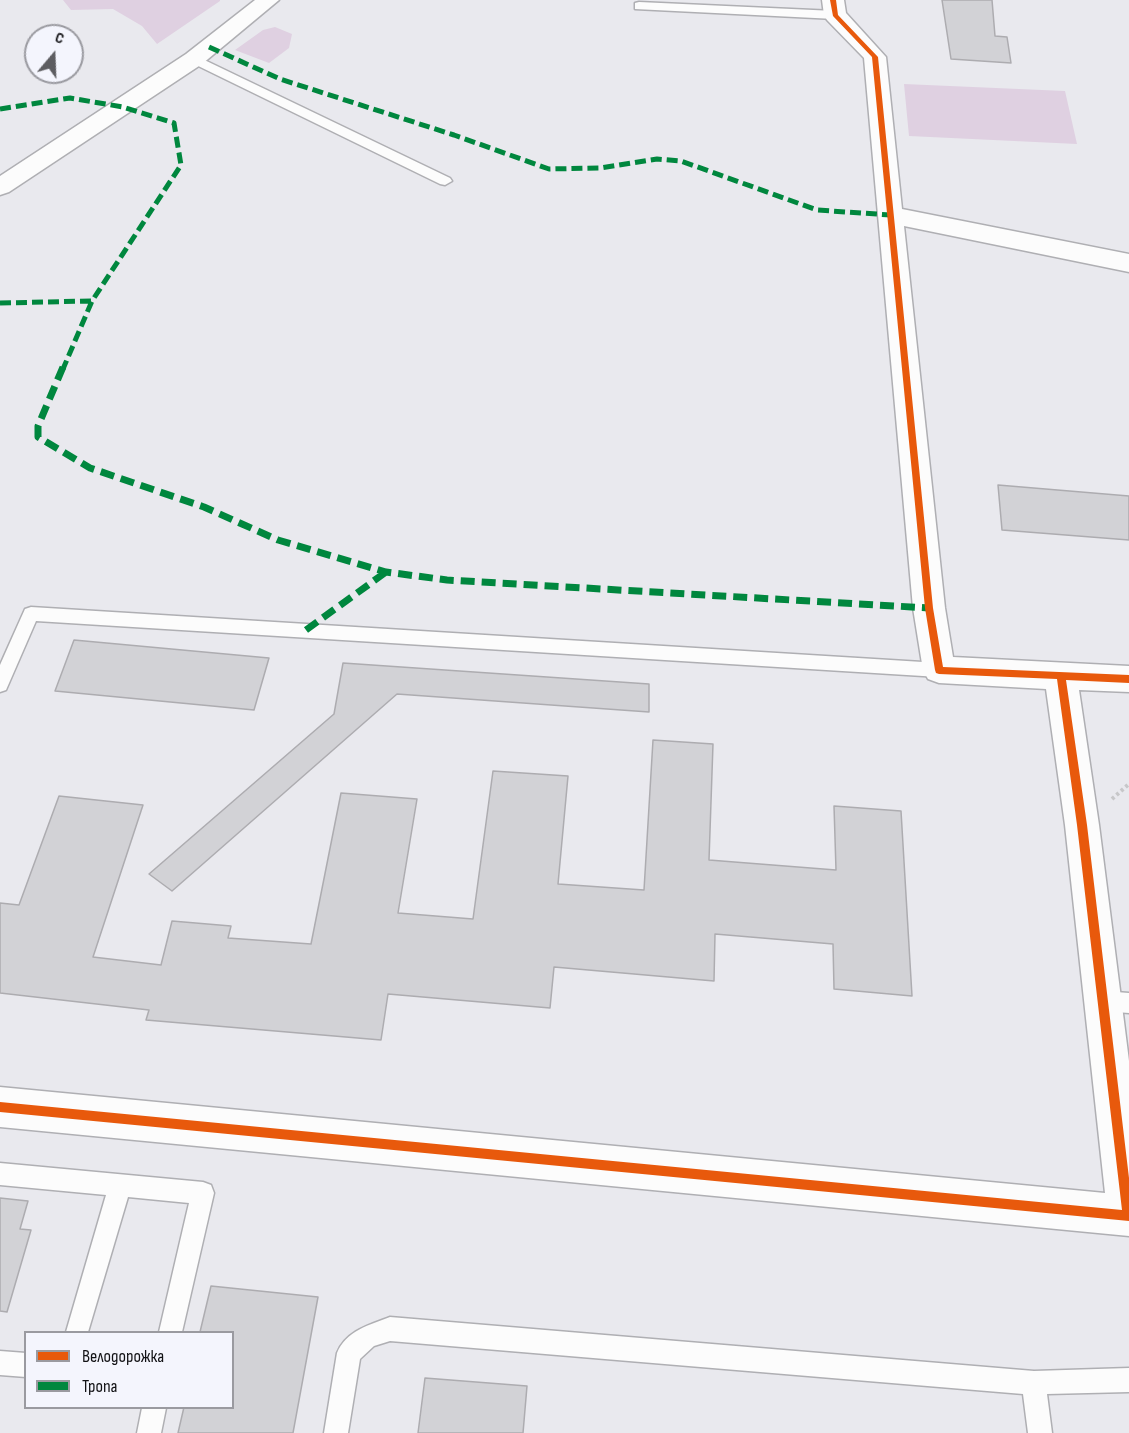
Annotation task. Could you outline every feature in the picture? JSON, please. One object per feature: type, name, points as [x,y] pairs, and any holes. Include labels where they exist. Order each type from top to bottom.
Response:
[{"type":"street","points":[[0,187],[194,59],[268,0]]},
{"type":"street","points":[[834,8],[875,57],[929,608],[939,670],[1129,679]]},
{"type":"street","points":[[891,215],[1129,263]]},
{"type":"street","points":[[0,1107],[1128,1220],[1116,1002],[1061,676]]},
{"type":"lane","points":[[639,6],[834,8]]},
{"type":"lane","points":[[194,59],[445,181]]},
{"type":"lane","points":[[0,686],[31,614],[939,670]]},
{"type":"lane","points":[[0,1174],[203,1193],[171,1331]]},
{"type":"lane","points":[[77,1331],[120,1186]]},
{"type":"lane","points":[[336,1433],[349,1353],[368,1337],[390,1329],[1034,1383],[1129,1380]]},
{"type":"lane","points":[[0,1363],[24,1365]]},
{"type":"lane","points":[[1034,1383],[1040,1433]]},
{"type":"lane","points":[[149,1433],[154,1409]]},
{"type":"shaded area","points":[[63,0],[220,1],[157,44],[142,26],[113,9],[71,10]]},
{"type":"shaded area","points":[[275,27],[292,34],[289,48],[269,63],[235,50],[263,30]]},
{"type":"shaded area","points":[[904,84],[1065,91],[1077,144],[909,136]]},
{"type":"building","points":[[942,0],[992,0],[995,36],[1007,37],[1011,63],[951,59]]},
{"type":"building","points":[[998,485],[1129,496],[1129,540],[1002,530]]},
{"type":"building","points":[[74,640],[269,658],[254,710],[55,691]]},
{"type":"building","points":[[343,663],[649,684],[649,712],[397,694],[172,891],[149,874],[334,714]]},
{"type":"building","points":[[653,740],[713,744],[709,860],[836,870],[834,806],[901,811],[912,996],[834,989],[833,944],[715,934],[714,981],[554,967],[550,1008],[388,994],[381,1040],[146,1020],[149,1010],[0,993],[0,903],[19,905],[59,796],[143,805],[93,957],[161,965],[172,921],[231,926],[228,938],[311,944],[341,793],[417,799],[398,913],[473,919],[493,771],[568,776],[558,884],[644,890]]},
{"type":"building","points":[[0,1198],[28,1201],[20,1229],[31,1230],[7,1312],[0,1311]]},
{"type":"building","points":[[211,1286],[318,1297],[293,1433],[178,1433],[184,1409],[234,1409],[234,1331],[200,1331]]},
{"type":"building","points":[[425,1378],[527,1386],[523,1433],[418,1433]]},
{"type":"marked path","points":[[209,47],[280,79],[454,135],[549,169],[600,168],[657,159],[681,161],[817,210],[891,215]]},
{"type":"marked path","points":[[0,109],[70,98],[123,107],[174,123],[181,165],[92,301],[38,426],[38,437],[90,468],[204,507],[278,540],[386,572],[447,580],[929,608]]},
{"type":"marked path","points":[[0,303],[92,301]]},
{"type":"marked path","points":[[306,630],[386,572]]},
{"type":"cycle path","points":[[833,0],[835,15],[875,57],[929,608],[939,670],[1129,679]]},
{"type":"cycle path","points":[[0,1107],[1128,1216],[1082,825],[1061,676]]}]
